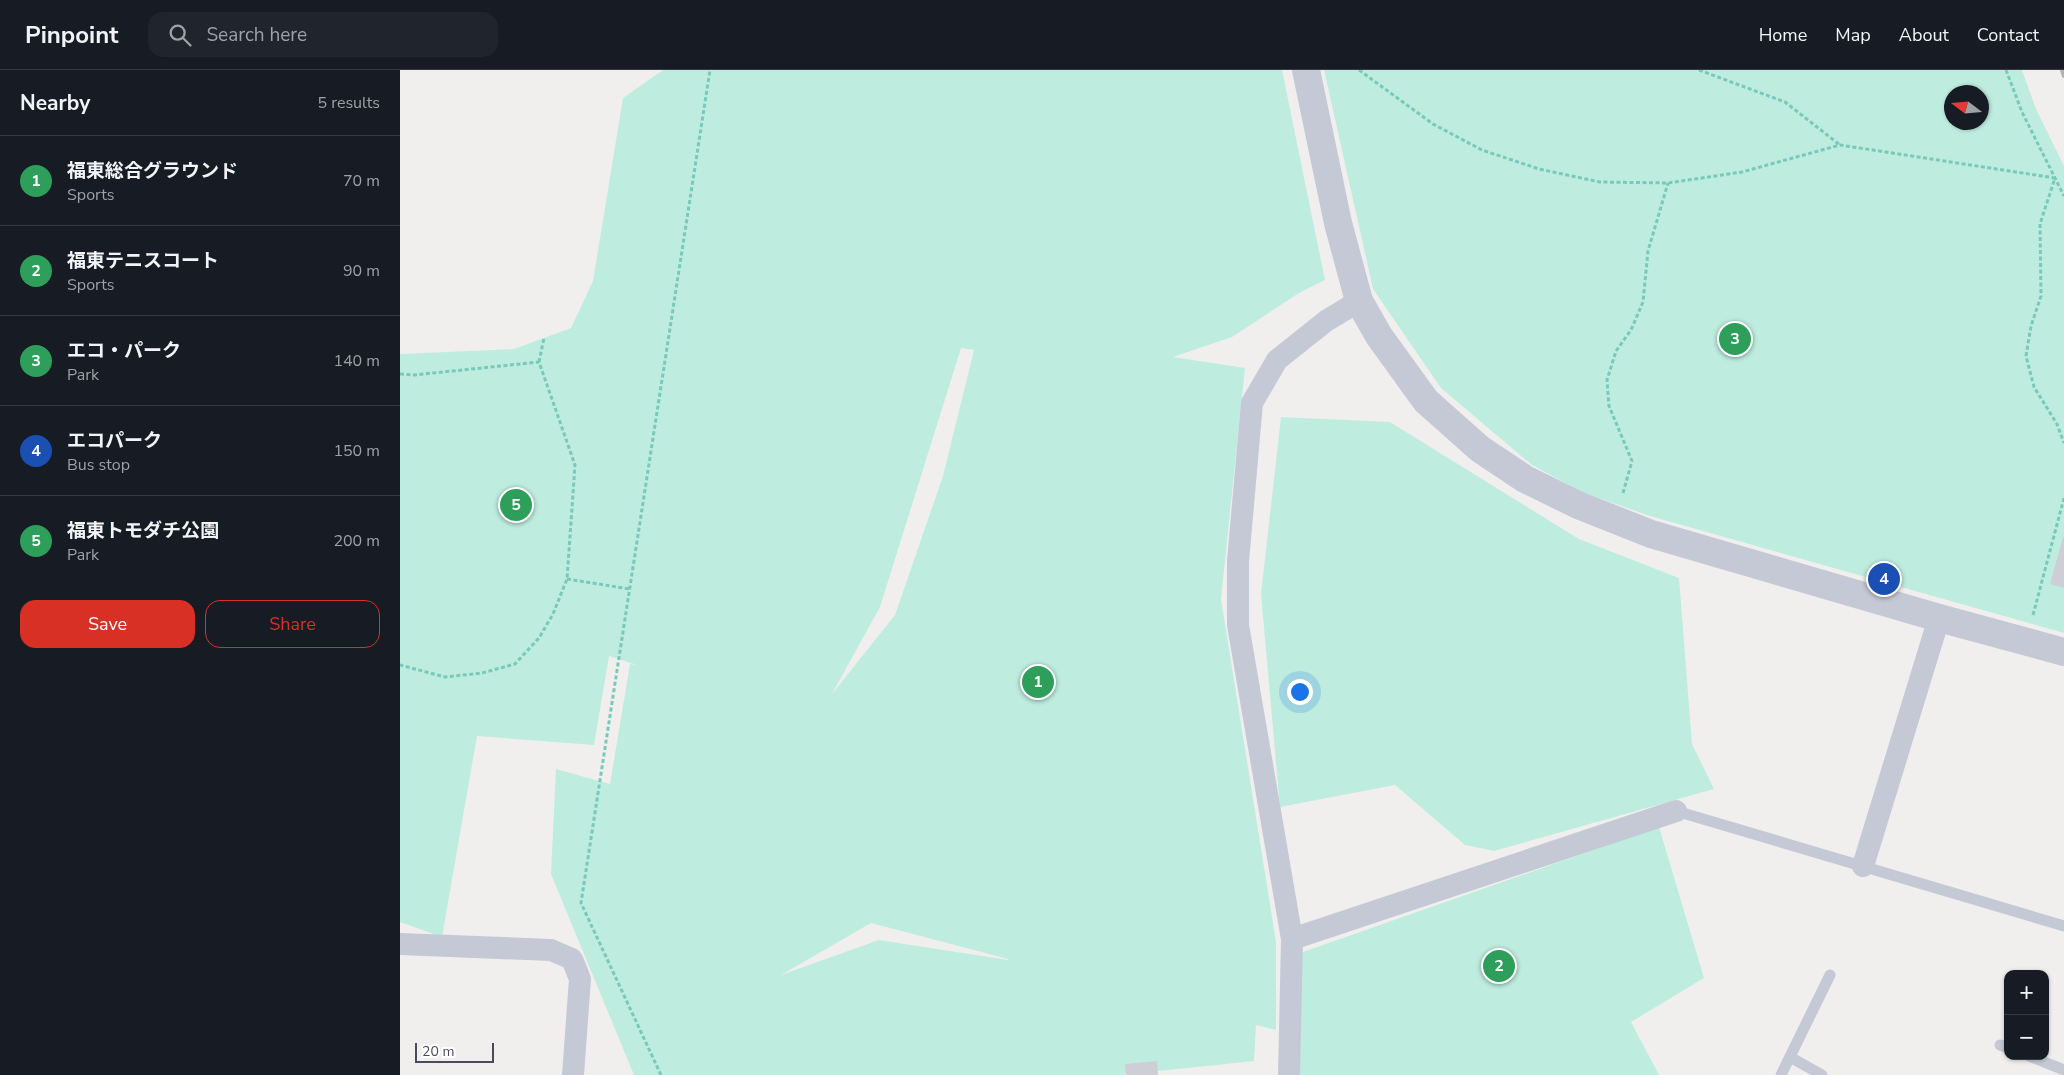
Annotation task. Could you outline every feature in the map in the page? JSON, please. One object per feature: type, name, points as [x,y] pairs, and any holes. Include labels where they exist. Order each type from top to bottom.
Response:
[{"type":"street","points":[[1306,70],[1338,224],[1359,301],[1379,336],[1426,402],[1480,449],[1525,479],[1578,505],[1652,534],[1939,618],[2064,652]]},
{"type":"street","points":[[1289,1075],[1292,939],[1238,625],[1238,561],[1252,403],[1277,360],[1326,321],[1359,301]]},
{"type":"street","points":[[1863,866],[1939,618]]},
{"type":"street","points":[[1292,939],[1676,811]]},
{"type":"street","points":[[400,944],[551,950],[572,959],[580,979],[573,1075]]},
{"type":"lane","points":[[1676,811],[2064,926]]},
{"type":"lane","points":[[1781,1075],[1830,975]]},
{"type":"lane","points":[[1790,1057],[1822,1075]]},
{"type":"lane","points":[[2039,1060],[2064,1070]]},
{"type":"path","points":[[661,1075],[581,903],[710,70]]},
{"type":"path","points":[[1358,70],[1433,124],[1482,150],[1538,169],[1600,182],[1668,183],[1742,172],[1840,145],[2055,178]]},
{"type":"path","points":[[1699,70],[1785,102],[1840,145]]},
{"type":"path","points":[[2006,70],[2022,112],[2064,196]]},
{"type":"path","points":[[2055,178],[2040,224],[2041,296],[2031,326],[2026,356],[2034,387],[2057,424],[2064,443]]},
{"type":"path","points":[[1622,496],[1632,461],[1608,406],[1607,380],[1616,351],[1631,330],[1643,302],[1648,251],[1668,183]]},
{"type":"path","points":[[400,665],[445,677],[482,674],[515,664],[539,638],[553,614],[566,579],[575,465],[539,362],[544,338]]},
{"type":"path","points":[[400,374],[414,376],[539,362]]},
{"type":"path","points":[[2033,615],[2064,498]]},
{"type":"path","points":[[566,579],[630,589]]},
{"type":"green space","points":[[663,70],[1282,70],[1325,280],[1299,293],[1232,337],[1173,357],[1245,368],[1221,599],[1276,942],[1276,1030],[1256,1025],[1254,1061],[1120,1075],[634,1075],[551,874],[556,769],[610,784],[630,664],[637,665],[609,656],[594,745],[477,736],[442,937],[400,922],[400,354],[514,349],[571,328],[593,281],[623,98]],"holes":[[[961,348],[974,350],[943,476],[895,615],[832,694],[880,607]],[[871,923],[1008,959],[1008,960],[879,940],[781,975]]]},
{"type":"green space","points":[[1324,70],[2022,70],[2036,109],[2064,166],[2064,633],[1650,516],[1582,492],[1532,465],[1441,388],[1373,289]]},
{"type":"green space","points":[[1281,417],[1390,422],[1579,539],[1679,578],[1692,744],[1714,789],[1494,851],[1465,845],[1395,785],[1280,807],[1261,594]]},
{"type":"green space","points":[[1659,827],[1704,978],[1631,1022],[1659,1075],[1300,1075],[1300,953]]},
{"type":"building","points":[[2064,537],[2064,588],[2050,584]]},
{"type":"building","points":[[1157,1061],[1158,1075],[1126,1075],[1125,1064]]},
{"type":"railway","points":[[2062,70],[2064,76]]},
{"type":"place","name":"エコ・パーク","points":[[1735,339]]},
{"type":"place","name":"福東トモダチ公園","points":[[516,505]]},
{"type":"place","name":"エコパーク","points":[[1884,579]]},
{"type":"place","name":"福東総合グラウンド","points":[[1038,682]]},
{"type":"place","name":"福東テニスコート","points":[[1499,966]]}]
